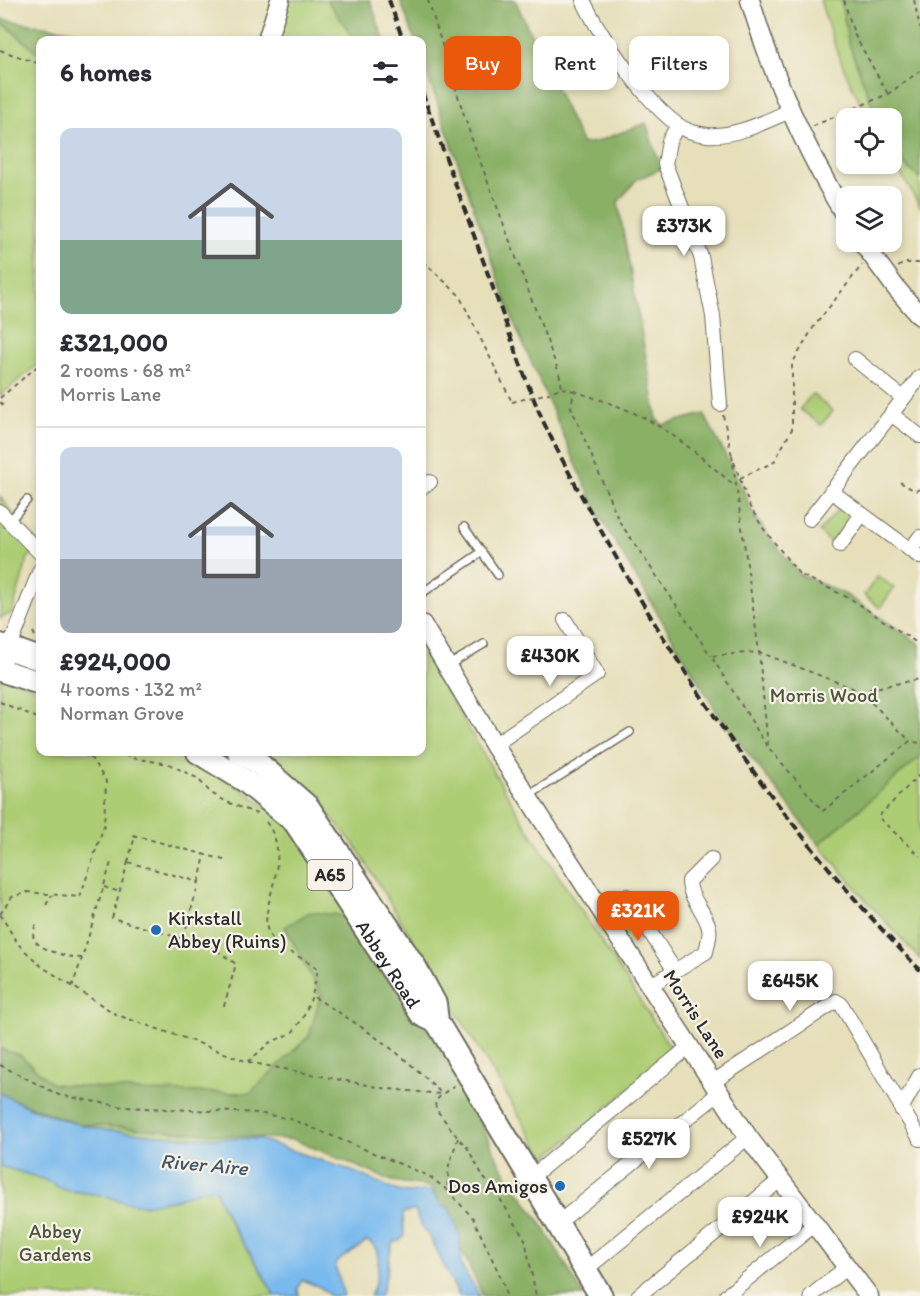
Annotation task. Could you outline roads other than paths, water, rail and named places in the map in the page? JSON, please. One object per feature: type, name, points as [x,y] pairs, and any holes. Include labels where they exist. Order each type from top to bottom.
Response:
[{"type":"main road","points":[[5,646],[36,658]]},
{"type":"main road","points":[[1,670],[36,682]]},
{"type":"main road","name":"Abbey Road","points":[[205,756],[244,780],[295,822],[422,1015],[437,1022],[600,1296]]},
{"type":"main road","name":"A65","points":[[246,756],[257,762],[308,807],[415,967],[435,1004],[437,1022]]},
{"type":"street","points":[[268,36],[280,0]]},
{"type":"street","points":[[583,0],[603,36],[624,66],[664,114],[689,132],[719,135],[751,128],[790,111]]},
{"type":"street","points":[[750,0],[759,31],[799,132],[836,200]]},
{"type":"street","points":[[678,125],[669,141],[665,164],[701,257],[713,316],[720,404]]},
{"type":"street","points":[[869,252],[920,316]]},
{"type":"street","points":[[855,359],[903,398]]},
{"type":"street","points":[[810,519],[920,377]]},
{"type":"street","points":[[891,414],[920,436]]},
{"type":"street","points":[[831,491],[915,554],[920,537]]},
{"type":"street","points":[[840,544],[862,514]]},
{"type":"street","points":[[5,516],[36,550]]},
{"type":"street","points":[[1,670],[5,646],[36,579]]},
{"type":"street","points":[[494,745],[597,674],[565,620]]},
{"type":"street","name":"Morris Lane","points":[[426,631],[494,745],[748,1137],[869,1296]]},
{"type":"street","points":[[651,985],[706,952],[710,930],[702,911],[689,891],[689,881],[711,859]]},
{"type":"street","points":[[627,896],[675,971]]},
{"type":"street","points":[[558,1223],[762,1049],[836,1001],[841,1004],[920,1139]]},
{"type":"street","points":[[529,1179],[690,1046]]},
{"type":"street","points":[[902,1110],[920,1075]]},
{"type":"street","points":[[585,1270],[748,1137]]},
{"type":"street","points":[[638,1296],[780,1180]]},
{"type":"street","points":[[726,1296],[814,1225]]},
{"type":"street","points":[[811,1296],[848,1266]]},
{"type":"lane","points":[[5,516],[27,500]]},
{"type":"lane","points":[[464,527],[498,575]]},
{"type":"lane","points":[[426,590],[482,552]]},
{"type":"lane","points":[[447,667],[484,644]]},
{"type":"lane","points":[[528,796],[630,732]]},
{"type":"water","name":"River Aire","points":[[0,1093],[30,1108],[66,1121],[99,1129],[182,1137],[259,1139],[352,1171],[398,1191],[409,1193],[431,1190],[441,1205],[449,1208],[460,1235],[461,1265],[480,1296],[459,1296],[430,1238],[420,1224],[415,1210],[403,1213],[404,1236],[400,1241],[393,1242],[385,1283],[380,1296],[370,1296],[377,1274],[378,1257],[372,1244],[366,1241],[335,1265],[344,1296],[330,1296],[320,1287],[302,1280],[298,1288],[299,1296],[274,1296],[268,1282],[235,1230],[216,1189],[205,1189],[176,1199],[143,1205],[107,1196],[65,1190],[43,1179],[0,1166]]},
{"type":"railway","points":[[389,0],[402,36]]},
{"type":"railway","points":[[426,103],[537,408],[560,456],[603,534],[679,662],[752,770],[833,873],[920,970]]},
{"type":"place","name":"Kirkstall Abbey (Ruins)","points":[[156,930]]},
{"type":"place","name":"Dos Amigos","points":[[560,1186]]},
{"type":"park label","name":"Morris Wood","points":[[824,695]]},
{"type":"park label","name":"Abbey Gardens","points":[[55,1242]]}]
